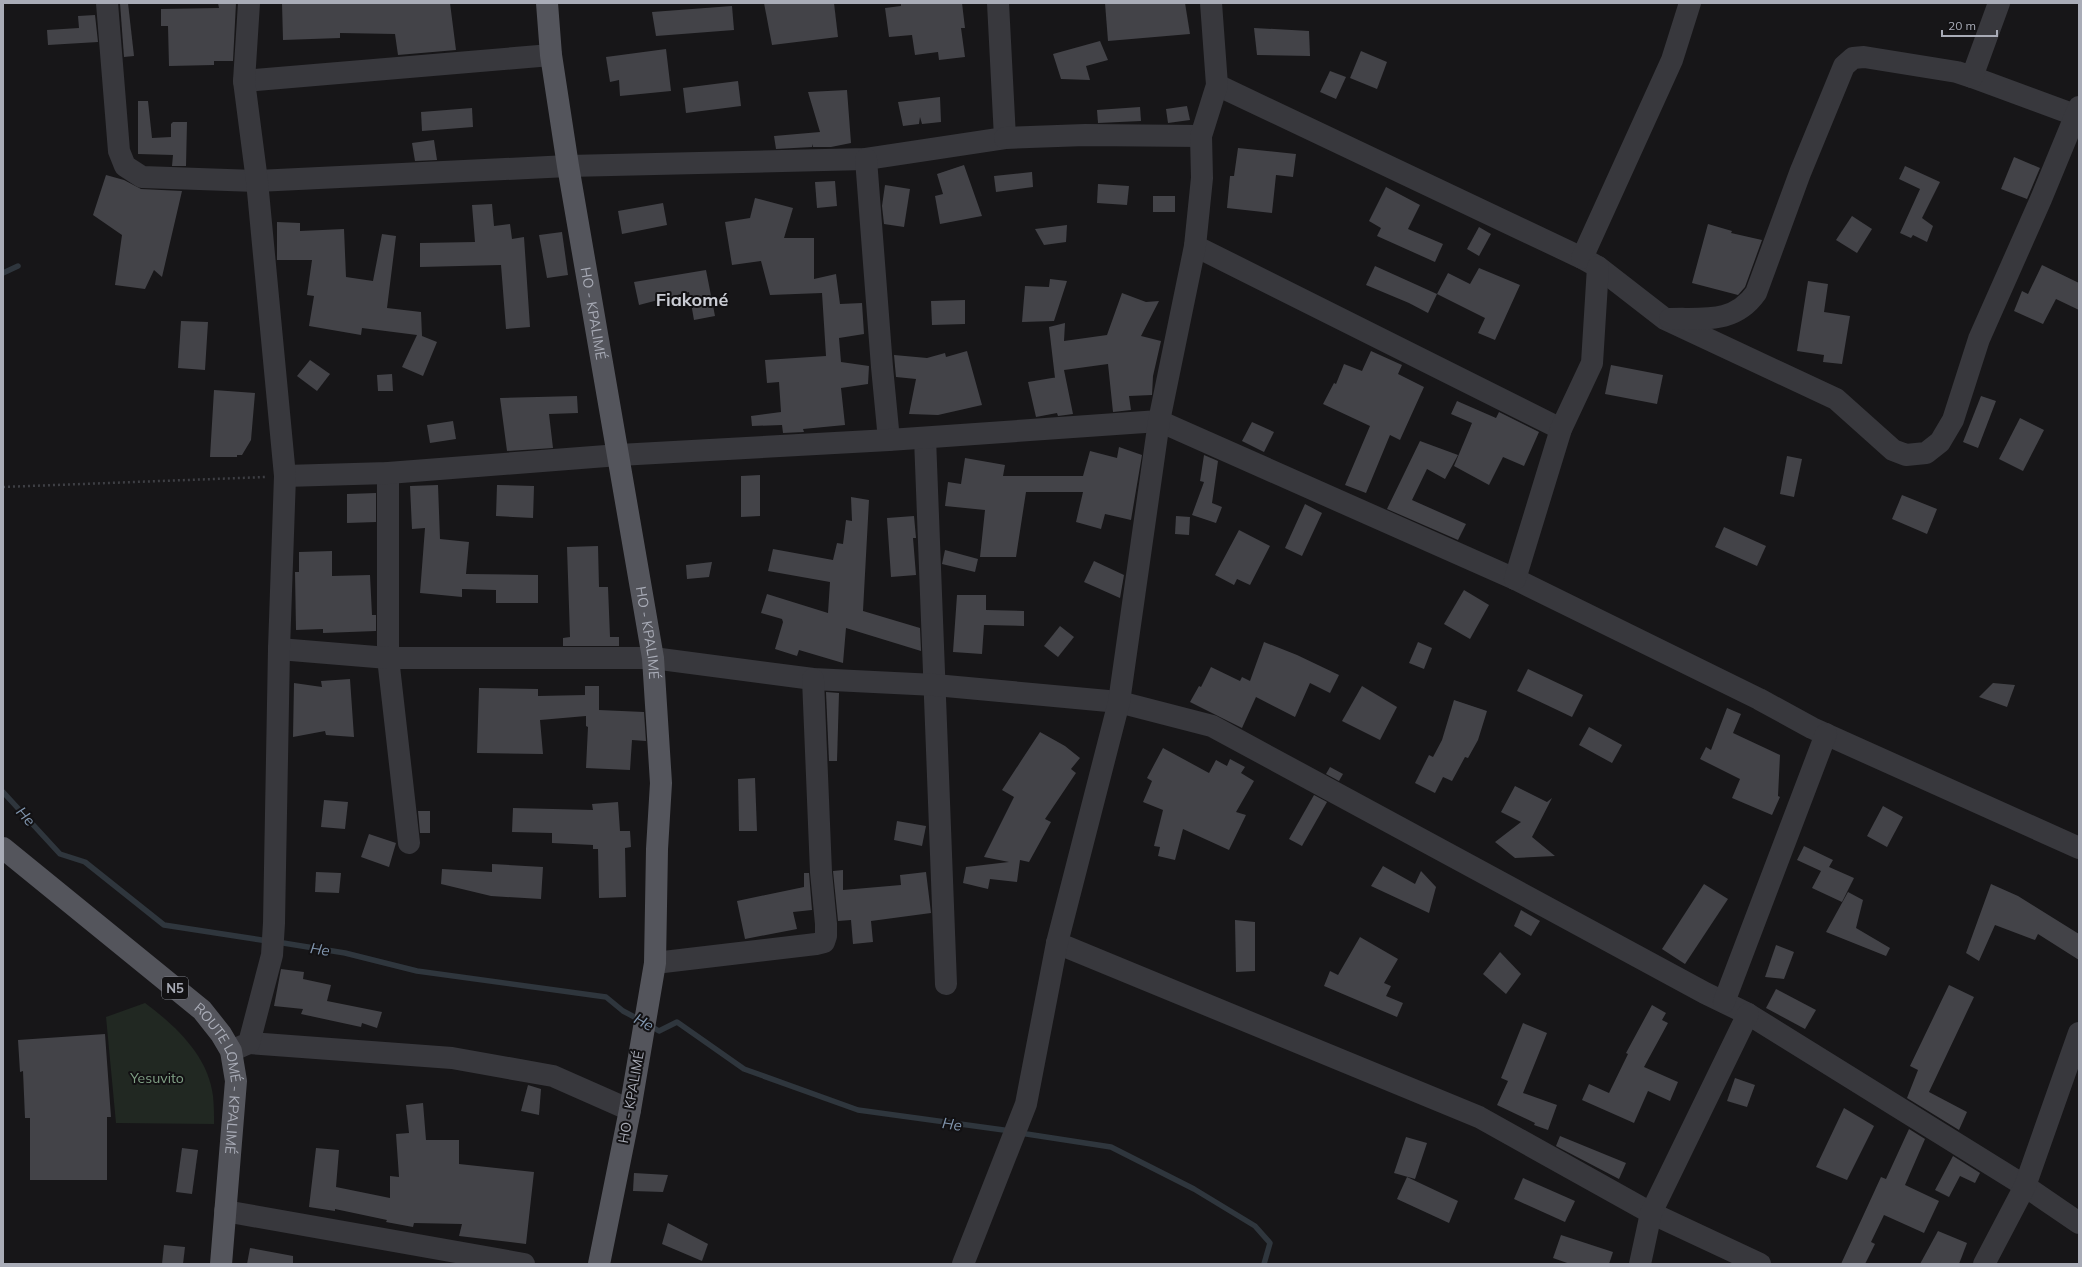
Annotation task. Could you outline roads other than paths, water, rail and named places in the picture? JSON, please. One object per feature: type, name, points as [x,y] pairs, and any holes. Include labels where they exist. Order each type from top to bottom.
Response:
[{"type":"main road","name":"HO - KPALIMÉ","points":[[547,3],[551,55],[568,166],[653,658],[661,783],[657,849],[655,963],[637,1061],[630,1110],[599,1264]]},
{"type":"main road","name":"ROUTE LOMÉ - KPALIMÉ","points":[[3,848],[202,1010],[221,1034],[240,1047],[225,1210]]},
{"type":"main road","name":"N5","points":[[221,1264],[225,1210]]},
{"type":"street","points":[[107,3],[119,152],[124,166],[142,177],[257,181],[568,166],[866,159],[1005,138],[1085,135],[1201,136]]},
{"type":"street","points":[[249,3],[244,81],[257,181],[285,476],[279,650],[274,923],[272,955],[240,1047],[452,1058],[553,1076],[630,1110]]},
{"type":"street","points":[[998,3],[1005,138]]},
{"type":"street","points":[[963,1264],[1026,1104],[1057,943],[1119,702],[1159,421],[1195,246],[1202,178],[1201,136],[1217,85],[1211,3]]},
{"type":"street","points":[[1516,580],[1562,429],[1592,363],[1590,263],[1672,60],[1690,3]]},
{"type":"street","points":[[1972,77],[1999,3]]},
{"type":"street","points":[[244,81],[551,55]]},
{"type":"street","points":[[1217,85],[1590,263],[1665,319],[1836,399],[1893,450],[1906,455],[1926,453],[1940,442],[1953,420],[1979,339],[2041,199],[2077,111],[1957,72],[1864,57],[1849,61],[1844,66],[1800,173],[1753,297],[1743,309],[1717,318],[1665,319]]},
{"type":"street","points":[[866,159],[889,440]]},
{"type":"street","points":[[1195,246],[1562,429]]},
{"type":"street","points":[[285,476],[388,473],[619,455],[925,438],[1159,421],[1516,580],[1826,734],[2079,848]]},
{"type":"street","points":[[925,438],[946,984]]},
{"type":"street","points":[[388,473],[388,658],[409,843]]},
{"type":"street","points":[[279,650],[388,658],[653,658],[813,679],[935,685],[1119,702],[1212,726],[1337,795],[1748,1014],[2025,1186],[2079,1223]]},
{"type":"street","points":[[655,963],[824,942],[826,936],[826,924],[821,872],[813,679]]},
{"type":"street","points":[[1724,1002],[1826,734]]},
{"type":"street","points":[[1057,943],[1479,1118],[1651,1213],[1760,1264]]},
{"type":"street","points":[[1640,1264],[1651,1213],[1748,1014]]},
{"type":"street","points":[[1984,1264],[2025,1186],[2079,1033]]},
{"type":"street","points":[[225,1210],[524,1264]]},
{"type":"waterway","points":[[3,273],[18,266]]},
{"type":"waterway","name":"He","points":[[3,792],[60,854],[85,862],[164,925],[268,941]]},
{"type":"waterway","name":"He","points":[[277,942],[345,953],[417,971],[606,997],[623,1011],[640,1020]]},
{"type":"waterway","name":"He","points":[[649,1025],[659,1031],[677,1022],[744,1069],[858,1110],[1011,1131]]},
{"type":"waterway","name":"He","points":[[1020,1133],[1111,1147],[1194,1189],[1255,1226],[1270,1243],[1264,1264]]},
{"type":"district","name":"Fiakomé","points":[[692,299]]},
{"type":"park label","name":"Yesuvito","points":[[157,1078]]}]
